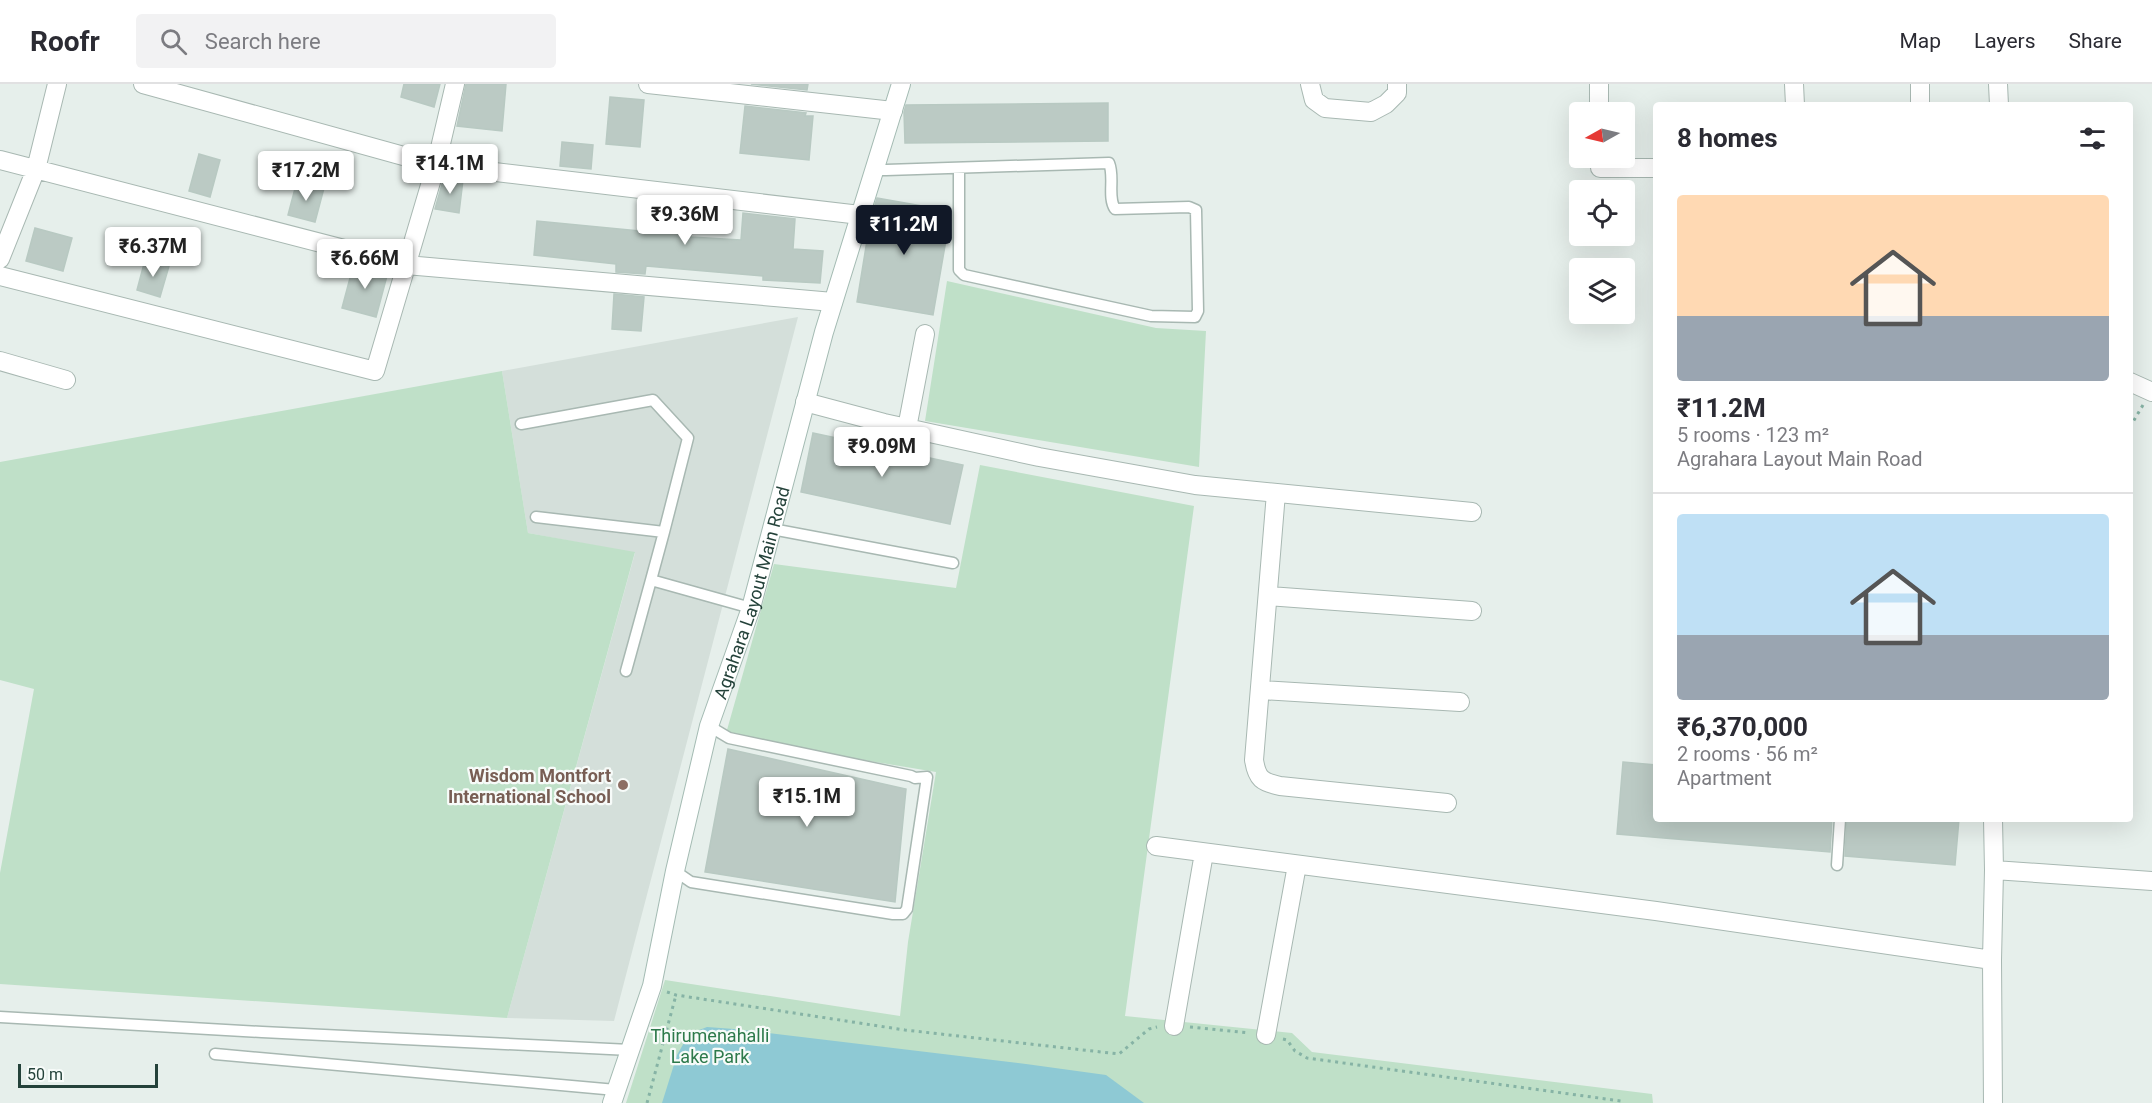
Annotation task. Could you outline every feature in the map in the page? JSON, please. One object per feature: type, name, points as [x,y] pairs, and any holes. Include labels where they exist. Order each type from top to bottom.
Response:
[{"type":"street","points":[[0,259],[36,169],[57,84]]},
{"type":"street","points":[[143,84],[436,165],[860,215]]},
{"type":"street","points":[[0,276],[375,371],[436,165],[455,84]]},
{"type":"street","points":[[648,84],[893,111]]},
{"type":"street","name":"Agrahara Layout Main Road","points":[[614,1097],[652,986],[675,871],[709,726],[751,608],[833,302],[901,84]]},
{"type":"street","points":[[1310,84],[1314,100],[1325,108],[1371,112],[1386,104],[1397,93],[1397,84]]},
{"type":"street","points":[[1599,84],[1599,102]]},
{"type":"street","points":[[1794,84],[1795,102]]},
{"type":"street","points":[[1920,84],[1920,102]]},
{"type":"street","points":[[1998,84],[1999,102]]},
{"type":"street","points":[[0,160],[406,265],[833,302]]},
{"type":"street","points":[[1635,168],[1653,168]]},
{"type":"street","points":[[907,428],[925,334]]},
{"type":"street","points":[[0,361],[66,380]]},
{"type":"street","points":[[2133,383],[2151,392]]},
{"type":"street","points":[[805,402],[907,428],[1084,465],[1195,485],[1472,512]]},
{"type":"street","points":[[1276,493],[1254,760],[1256,773],[1265,783],[1280,786],[1447,803]]},
{"type":"street","points":[[1268,596],[1472,611]]},
{"type":"street","points":[[1261,690],[1460,702]]},
{"type":"street","points":[[1994,822],[1992,960],[1994,1103]]},
{"type":"street","points":[[1156,846],[1656,911],[1992,960]]},
{"type":"street","points":[[1174,1026],[1204,853]]},
{"type":"street","points":[[1266,1035],[1297,865]]},
{"type":"street","points":[[1994,870],[2152,881]]},
{"type":"lane","points":[[874,170],[1109,163],[1112,171],[1112,204],[1115,209],[1189,207],[1196,210],[1198,311],[1195,317],[1151,316],[964,275],[959,270],[959,168]]},
{"type":"lane","points":[[521,424],[653,400],[688,438],[627,671]]},
{"type":"lane","points":[[536,517],[664,532]]},
{"type":"lane","points":[[772,529],[953,563]]},
{"type":"lane","points":[[651,580],[751,608]]},
{"type":"lane","points":[[675,871],[691,882],[893,914],[903,914],[907,909],[927,777],[915,778],[729,738],[709,726]]},
{"type":"lane","points":[[1837,865],[1840,822]]},
{"type":"lane","points":[[0,1017],[630,1050]]},
{"type":"lane","points":[[215,1054],[614,1097]]},
{"type":"path","points":[[2133,422],[2151,392]]},
{"type":"path","points":[[652,986],[676,995],[905,1030],[1119,1054],[1149,1029],[1164,1025],[1266,1035],[1287,1040],[1294,1051],[1307,1058],[1621,1101],[1621,1103]]},
{"type":"path","points":[[646,1103],[676,995]]},
{"type":"shaded area","name":"Wisdom Montfort International School","points":[[798,317],[614,1021],[507,1018],[635,553],[528,533],[502,371]]},
{"type":"green space","points":[[947,281],[1156,328],[1206,331],[1199,467],[925,421]]},
{"type":"green space","points":[[502,371],[528,533],[635,552],[507,1018],[0,984],[0,873],[34,689],[0,680],[0,462]]},
{"type":"green space","name":"Thirumenahalli Lake Park","points":[[980,465],[1194,506],[1125,1016],[1292,1033],[1312,1052],[1652,1094],[1653,1103],[626,1103],[665,980],[900,1016],[908,942],[936,772],[725,737],[774,564],[956,588]]},
{"type":"water","points":[[707,1027],[1106,1075],[1144,1103],[662,1103],[677,1055],[689,1034]]},
{"type":"building","points":[[404,84],[440,84],[434,107],[401,97]]},
{"type":"building","points":[[466,84],[506,84],[502,131],[457,126]]},
{"type":"building","points":[[751,84],[808,84],[807,90]]},
{"type":"building","points":[[610,97],[644,100],[640,147],[606,144]]},
{"type":"building","points":[[1108,103],[1108,141],[905,143],[904,112],[906,105]]},
{"type":"building","points":[[745,106],[806,113],[805,116],[813,116],[809,160],[740,153]]},
{"type":"building","points":[[562,142],[593,145],[591,169],[560,166]]},
{"type":"building","points":[[199,154],[220,160],[210,197],[189,191]]},
{"type":"building","points":[[444,177],[463,180],[459,213],[435,209]]},
{"type":"building","points":[[297,181],[324,188],[315,222],[288,215]]},
{"type":"building","points":[[877,198],[951,211],[933,315],[857,302],[870,222]]},
{"type":"building","points":[[642,201],[693,207],[691,237],[741,240],[743,213],[795,219],[793,249],[823,251],[820,283],[763,280],[763,276],[646,266],[645,274],[616,272],[616,264],[534,255],[537,221],[640,231]]},
{"type":"building","points":[[35,228],[72,238],[63,271],[26,261]]},
{"type":"building","points":[[145,260],[169,266],[160,297],[137,290]]},
{"type":"building","points":[[354,263],[388,272],[376,317],[342,308]]},
{"type":"building","points":[[614,294],[644,297],[641,331],[612,329]]},
{"type":"building","points":[[813,433],[963,465],[950,524],[801,492]]},
{"type":"building","points":[[728,749],[906,789],[895,902],[705,872]]},
{"type":"building","points":[[1623,762],[1653,765],[1653,822],[1832,822],[1830,852],[1617,834]]},
{"type":"building","points":[[1847,822],[1959,822],[1955,865],[1845,856]]},
{"type":"place","name":"Wisdom Montfort International School","points":[[623,785]]}]
